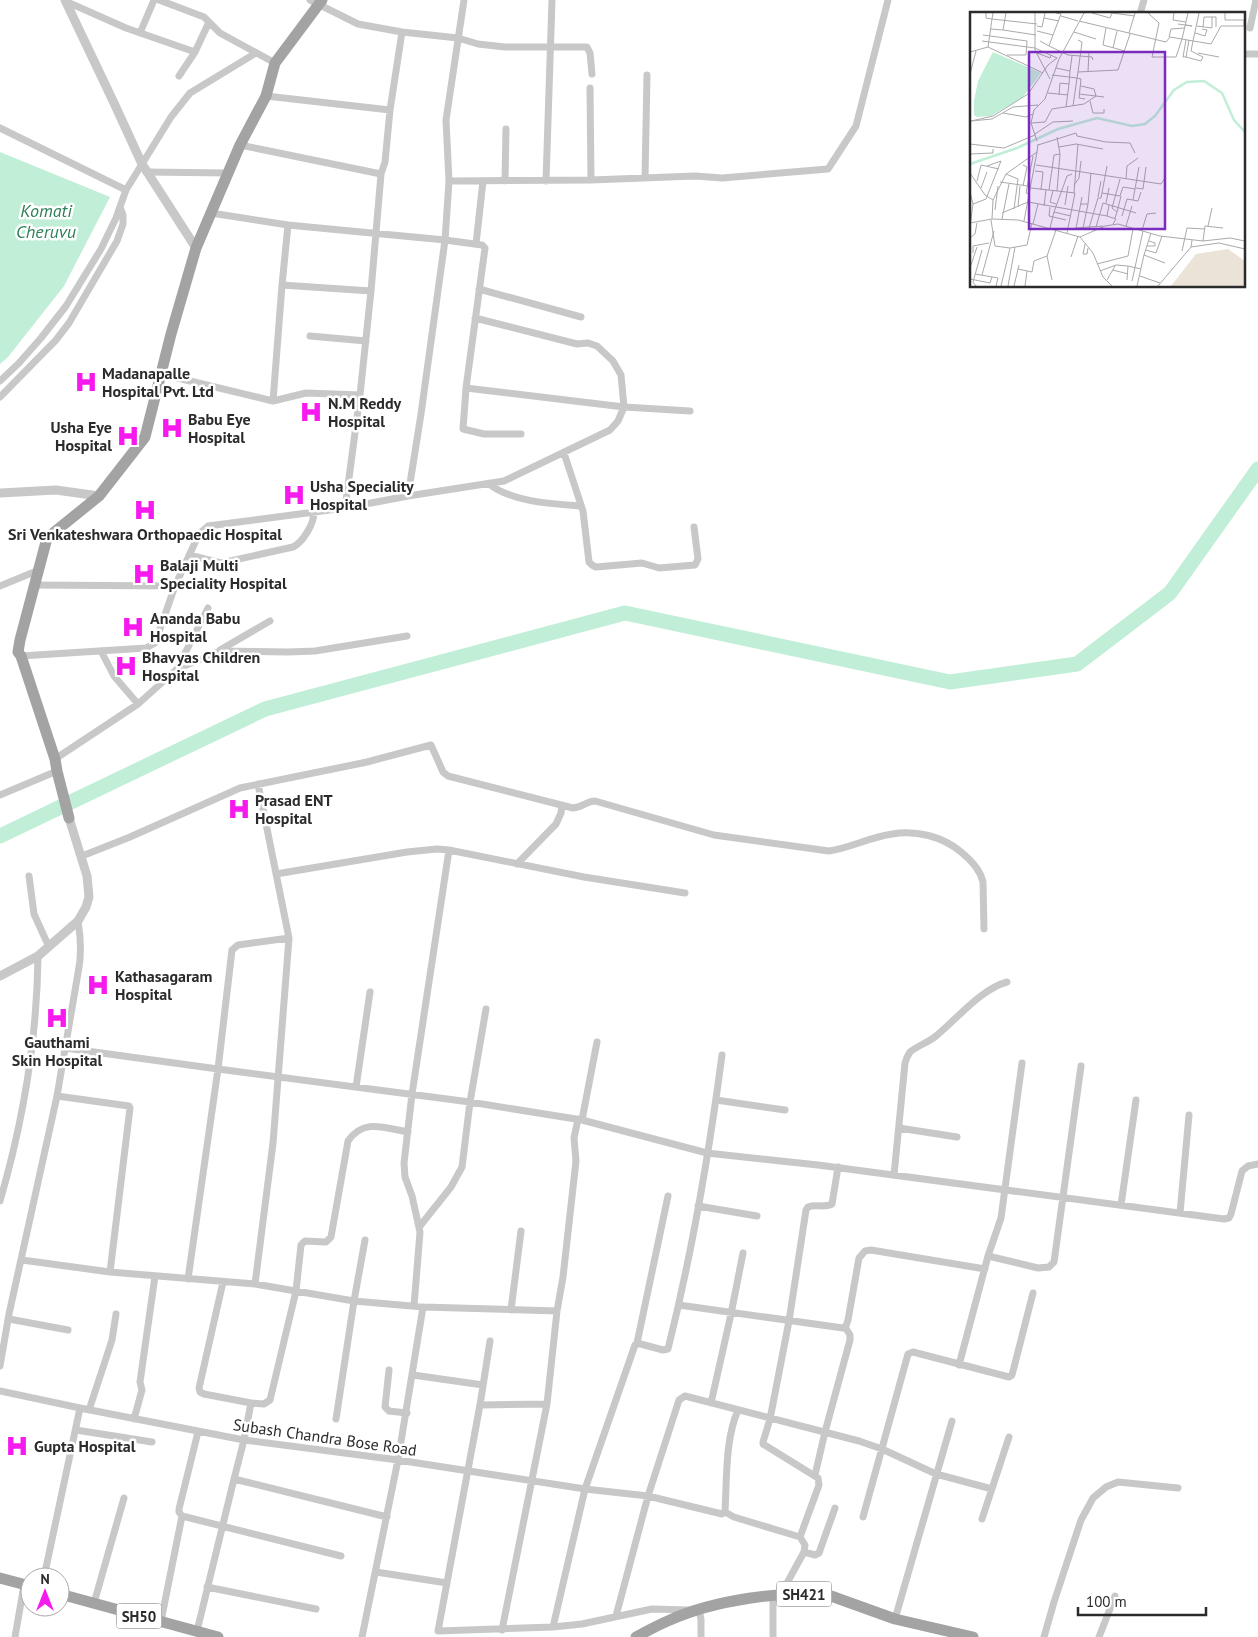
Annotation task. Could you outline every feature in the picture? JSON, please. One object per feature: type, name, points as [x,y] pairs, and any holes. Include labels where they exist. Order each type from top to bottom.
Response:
[{"type":"main road","points":[[69,818],[55,759],[22,656],[18,652],[47,538],[99,496],[145,438],[178,309],[196,248],[240,145],[266,96],[275,63],[317,1]]},
{"type":"main road","points":[[0,1578],[20,1583]]},
{"type":"main road","name":"SH421","points":[[639,1636],[670,1619],[707,1606],[777,1595],[820,1594],[831,1596],[895,1619],[967,1637]]},
{"type":"main road","name":"SH50","points":[[70,1597],[218,1637]]},
{"type":"street","points":[[65,0],[140,32],[196,52]]},
{"type":"street","points":[[65,0],[144,168],[196,248]]},
{"type":"street","points":[[140,32],[154,0]]},
{"type":"street","points":[[159,0],[204,16],[220,33],[275,63]]},
{"type":"street","points":[[408,496],[445,240],[450,181],[446,120],[464,0]]},
{"type":"street","points":[[546,181],[552,0]]},
{"type":"street","points":[[450,181],[546,181],[695,176],[722,178],[828,169],[856,126],[888,0]]},
{"type":"street","points":[[1250,28],[1256,0]]},
{"type":"street","points":[[317,1],[345,19],[358,24],[402,32],[458,38],[478,44],[505,47],[587,47],[590,53],[592,74]]},
{"type":"street","points":[[178,76],[196,52],[209,22]]},
{"type":"street","points":[[344,508],[360,395],[381,174],[386,162],[390,110],[402,32]]},
{"type":"street","points":[[0,381],[19,364],[66,306],[101,249],[126,190],[144,168],[171,117],[190,93],[256,53]]},
{"type":"street","points":[[645,178],[647,75]]},
{"type":"street","points":[[590,88],[591,180]]},
{"type":"street","points":[[266,96],[390,110]]},
{"type":"street","points":[[0,128],[126,190]]},
{"type":"street","points":[[505,181],[506,129]]},
{"type":"street","points":[[240,145],[381,174]]},
{"type":"street","points":[[144,168],[228,173]]},
{"type":"street","points":[[476,244],[483,181]]},
{"type":"street","points":[[0,397],[56,340],[69,323],[117,241],[123,224],[120,206]]},
{"type":"street","points":[[211,213],[288,225],[482,245],[485,248],[466,388],[463,429],[484,434],[521,434]]},
{"type":"street","points":[[273,401],[288,225]]},
{"type":"street","points":[[282,285],[371,291]]},
{"type":"street","points":[[479,289],[581,317]]},
{"type":"street","points":[[22,656],[146,648],[155,643],[175,586],[189,555],[199,534],[208,526],[344,508],[504,481],[610,430],[618,421],[624,407],[621,375],[613,361],[597,346],[588,343],[577,344],[476,318]]},
{"type":"street","points":[[310,336],[366,340]]},
{"type":"street","points":[[161,374],[273,401],[306,394],[360,395]]},
{"type":"street","points":[[466,388],[624,407],[690,411]]},
{"type":"street","points":[[564,453],[581,506],[589,562],[592,565],[596,567],[642,563],[659,568],[695,564],[698,559],[694,526]]},
{"type":"street","points":[[489,484],[502,492],[517,497],[551,504],[581,506]]},
{"type":"street","points":[[0,493],[56,490],[99,496]]},
{"type":"street","points":[[189,555],[221,563],[293,547],[301,541],[312,523],[314,512]]},
{"type":"street","points":[[0,586],[39,570]]},
{"type":"street","points":[[34,585],[175,586]]},
{"type":"street","points":[[178,669],[208,608]]},
{"type":"street","points":[[55,759],[138,704],[178,669],[220,650],[270,621]]},
{"type":"street","points":[[220,650],[314,651],[406,636]]},
{"type":"street","points":[[101,651],[114,676],[138,704]]},
{"type":"street","points":[[82,856],[130,837],[240,788],[367,762],[431,745],[443,772],[448,776],[562,805],[580,807],[595,801],[714,834],[828,851],[838,850],[891,834],[925,834],[938,838],[951,843],[964,854],[982,875],[984,928]]},
{"type":"street","points":[[0,795],[57,773]]},
{"type":"street","points":[[255,1284],[273,1143],[288,938],[258,784]]},
{"type":"street","points":[[517,864],[556,824],[561,814],[562,805]]},
{"type":"street","points":[[0,976],[38,956],[78,921],[86,907],[89,897],[87,876],[69,818]]},
{"type":"street","points":[[276,874],[406,852],[437,849],[584,877],[685,893]]},
{"type":"street","points":[[414,1306],[420,1226],[405,1177],[404,1163],[412,1094],[449,850]]},
{"type":"street","points":[[29,876],[34,914],[49,946]]},
{"type":"street","points":[[0,1366],[57,1096],[82,955],[82,941],[78,921]]},
{"type":"street","points":[[188,1279],[218,1069],[232,950],[238,945],[288,938]]},
{"type":"street","points":[[0,1200],[12,1160],[26,1091],[38,993],[38,956]]},
{"type":"street","points":[[894,1175],[907,1057],[911,1051],[939,1034],[957,1016],[993,987],[1007,982]]},
{"type":"street","points":[[356,1087],[370,992]]},
{"type":"street","points":[[420,1226],[460,1172],[486,1009]]},
{"type":"street","points":[[502,1630],[547,1404],[576,1161],[574,1138],[597,1042]]},
{"type":"street","points":[[65,1048],[412,1094],[580,1119],[707,1153],[894,1175],[1224,1219],[1229,1218],[1232,1214],[1242,1170],[1248,1166],[1258,1164]]},
{"type":"street","points":[[637,1343],[663,1350],[668,1349],[679,1306],[698,1206],[722,1055]]},
{"type":"street","points":[[959,1365],[988,1256],[998,1230],[1022,1062]]},
{"type":"street","points":[[988,1256],[1038,1268],[1048,1267],[1054,1262],[1081,1066]]},
{"type":"street","points":[[57,1096],[129,1106],[130,1108],[110,1272]]},
{"type":"street","points":[[716,1100],[785,1110]]},
{"type":"street","points":[[1121,1206],[1136,1100]]},
{"type":"street","points":[[1180,1213],[1189,1115]]},
{"type":"street","points":[[223,1282],[199,1388],[200,1392],[250,1403],[264,1404],[270,1400],[296,1291],[301,1245],[305,1241],[326,1242],[332,1236],[348,1141],[360,1128],[371,1126],[408,1132]]},
{"type":"street","points":[[899,1128],[957,1136]]},
{"type":"street","points":[[816,1475],[764,1444],[789,1321],[806,1210],[811,1205],[827,1206],[832,1204],[838,1168]]},
{"type":"street","points":[[553,1627],[585,1489],[637,1343],[668,1196]]},
{"type":"street","points":[[698,1206],[756,1216]]},
{"type":"street","points":[[511,1310],[521,1231]]},
{"type":"street","points":[[336,1419],[365,1240]]},
{"type":"street","points":[[845,1328],[859,1258],[865,1251],[870,1250],[985,1270]]},
{"type":"street","points":[[711,1403],[731,1314],[742,1253]]},
{"type":"street","points":[[22,1260],[110,1272],[255,1284],[354,1301],[423,1307],[557,1311]]},
{"type":"street","points":[[134,1419],[142,1390],[140,1382],[155,1276]]},
{"type":"street","points":[[863,1517],[908,1354],[913,1352],[1007,1378],[1011,1376],[1033,1293]]},
{"type":"street","points":[[679,1306],[845,1328],[850,1335],[825,1432],[816,1475],[818,1485],[800,1537],[805,1545],[804,1552],[777,1595],[774,1637]]},
{"type":"street","points":[[362,1637],[398,1460],[423,1307]]},
{"type":"street","points":[[0,1312],[9,1317],[68,1330]]},
{"type":"street","points":[[89,1410],[112,1340],[116,1314]]},
{"type":"street","points":[[490,1341],[468,1472],[437,1634],[478,1634],[502,1630],[582,1624],[652,1609],[697,1610],[701,1619],[701,1637]]},
{"type":"street","points":[[389,1370],[386,1409],[406,1413]]},
{"type":"street","points":[[413,1375],[483,1385]]},
{"type":"street","name":"Subash Chandra Bose Road","points":[[0,1391],[244,1440],[398,1460],[585,1489],[648,1496],[722,1514],[725,1512],[734,1517],[800,1537]]},
{"type":"street","points":[[616,1616],[648,1496],[679,1400],[685,1396],[825,1432],[882,1449],[936,1474],[992,1489]]},
{"type":"street","points":[[197,1631],[224,1527],[244,1440],[250,1403]]},
{"type":"street","points":[[480,1405],[547,1404]]},
{"type":"street","points":[[46,1567],[80,1408]]},
{"type":"street","points":[[725,1512],[730,1438],[738,1410]]},
{"type":"street","points":[[895,1619],[952,1421]]},
{"type":"street","points":[[76,1430],[152,1442]]},
{"type":"street","points":[[161,1621],[182,1516],[179,1508],[198,1432]]},
{"type":"street","points":[[982,1519],[1009,1437]]},
{"type":"street","points":[[234,1479],[387,1517]]},
{"type":"street","points":[[1044,1637],[1081,1520],[1093,1498],[1106,1487],[1118,1482],[1178,1488]]},
{"type":"street","points":[[94,1603],[124,1498]]},
{"type":"street","points":[[804,1552],[815,1555],[819,1553],[835,1508]]},
{"type":"street","points":[[182,1516],[341,1556]]},
{"type":"street","points":[[376,1572],[447,1583]]},
{"type":"street","points":[[208,1587],[316,1609]]},
{"type":"street","points":[[1099,1637],[1115,1596]]},
{"type":"street","points":[[15,1637],[20,1615]]},
{"type":"water","name":"Komati Cheruvu","points":[[0,152],[110,197],[64,286],[8,357],[0,364]]},
{"type":"waterway","points":[[0,836],[265,709],[625,613],[950,682],[1077,664],[1170,593],[1258,469]]},
{"type":"place","name":"Madanapalle Hospital Pvt. Ltd","points":[[86,382]]},
{"type":"place","name":"N.M Reddy Hospital","points":[[311,412]]},
{"type":"place","name":"Babu Eye Hospital","points":[[172,428]]},
{"type":"place","name":"Usha Eye Hospital","points":[[128,436]]},
{"type":"place","name":"Usha Speciality Hospital","points":[[294,495]]},
{"type":"place","name":"Sri Venkateshwara Orthopaedic Hospital","points":[[145,510]]},
{"type":"place","name":"Balaji Multi Speciality Hospital","points":[[144,574]]},
{"type":"place","name":"Ananda Babu Hospital","points":[[133,627]]},
{"type":"place","name":"Bhavyas Children Hospital","points":[[126,666]]},
{"type":"place","name":"Prasad ENT Hospital","points":[[239,809]]},
{"type":"place","name":"Kathasagaram Hospital","points":[[98,985]]},
{"type":"place","name":"Gauthami Skin Hospital","points":[[57,1018]]},
{"type":"place","name":"Gupta Hospital","points":[[17,1446]]}]
